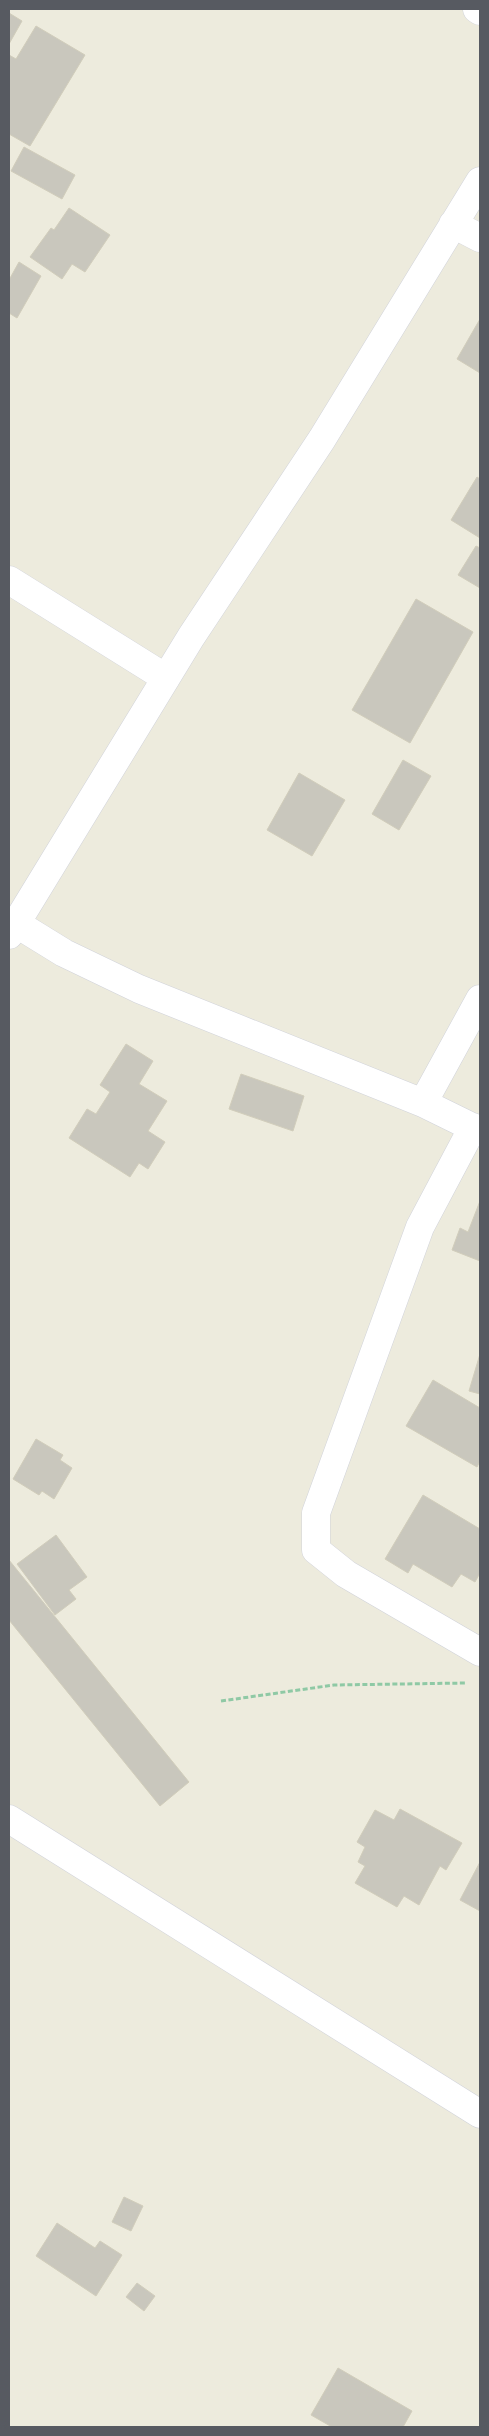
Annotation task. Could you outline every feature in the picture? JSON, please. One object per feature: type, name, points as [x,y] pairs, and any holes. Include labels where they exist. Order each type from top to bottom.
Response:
[{"type":"street","points":[[480,181],[322,440],[166,678],[13,930],[139,989],[423,1103],[477,1129],[420,1227],[316,1513],[316,1550],[346,1574],[480,1652]]},
{"type":"street","points":[[453,224],[480,238]]},
{"type":"street","points":[[9,580],[166,678]]},
{"type":"street","points":[[423,1103],[480,999]]},
{"type":"street","points":[[9,1819],[480,2114]]},
{"type":"path","points":[[221,1702],[334,1685],[471,1683]]},
{"type":"building","points":[[9,13],[22,21],[9,44]]},
{"type":"building","points":[[36,26],[85,55],[30,146],[9,134],[9,55],[16,59]]},
{"type":"building","points":[[24,147],[75,175],[62,199],[11,171]]},
{"type":"building","points":[[69,208],[110,235],[85,272],[72,264],[62,279],[30,257],[51,228],[54,230]]},
{"type":"building","points":[[19,262],[41,276],[17,318],[9,313],[9,280]]},
{"type":"building","points":[[480,319],[480,373],[457,359]]},
{"type":"building","points":[[477,477],[480,479],[480,538],[451,520]]},
{"type":"building","points":[[476,546],[480,548],[480,588],[458,575]]},
{"type":"building","points":[[416,599],[473,632],[410,743],[352,710]]},
{"type":"building","points":[[403,760],[431,776],[399,830],[372,814]]},
{"type":"building","points":[[299,773],[345,800],[312,856],[267,830]]},
{"type":"building","points":[[126,1044],[153,1061],[139,1084],[167,1101],[148,1131],[165,1142],[148,1169],[139,1163],[130,1177],[69,1138],[87,1109],[96,1114],[110,1092],[100,1085]]},
{"type":"building","points":[[241,1074],[304,1096],[293,1131],[229,1109]]},
{"type":"building","points":[[480,1201],[480,1261],[452,1250],[460,1228],[468,1232]]},
{"type":"building","points":[[480,1354],[480,1394],[469,1391]]},
{"type":"building","points":[[433,1380],[480,1408],[480,1461],[477,1467],[406,1426]]},
{"type":"building","points":[[36,1439],[63,1455],[60,1460],[72,1468],[54,1499],[42,1491],[39,1495],[13,1479]]},
{"type":"building","points":[[423,1495],[480,1529],[480,1573],[475,1582],[461,1574],[452,1587],[413,1564],[408,1573],[385,1559]]},
{"type":"building","points":[[56,1535],[87,1577],[69,1590],[76,1599],[55,1615],[17,1564]]},
{"type":"building","points":[[9,1560],[189,1782],[160,1806],[9,1620]]},
{"type":"building","points":[[400,1809],[462,1843],[446,1870],[440,1866],[419,1905],[404,1896],[397,1907],[355,1883],[365,1866],[358,1862],[365,1847],[357,1842],[375,1810],[394,1820]]},
{"type":"building","points":[[480,1862],[480,1911],[460,1900]]},
{"type":"building","points":[[124,2197],[143,2206],[131,2231],[112,2222]]},
{"type":"building","points":[[57,2223],[95,2248],[100,2241],[122,2255],[96,2296],[36,2256]]},
{"type":"building","points":[[137,2283],[155,2296],[144,2311],[126,2297]]},
{"type":"building","points":[[338,2368],[412,2411],[403,2427],[332,2427],[311,2415]]}]
